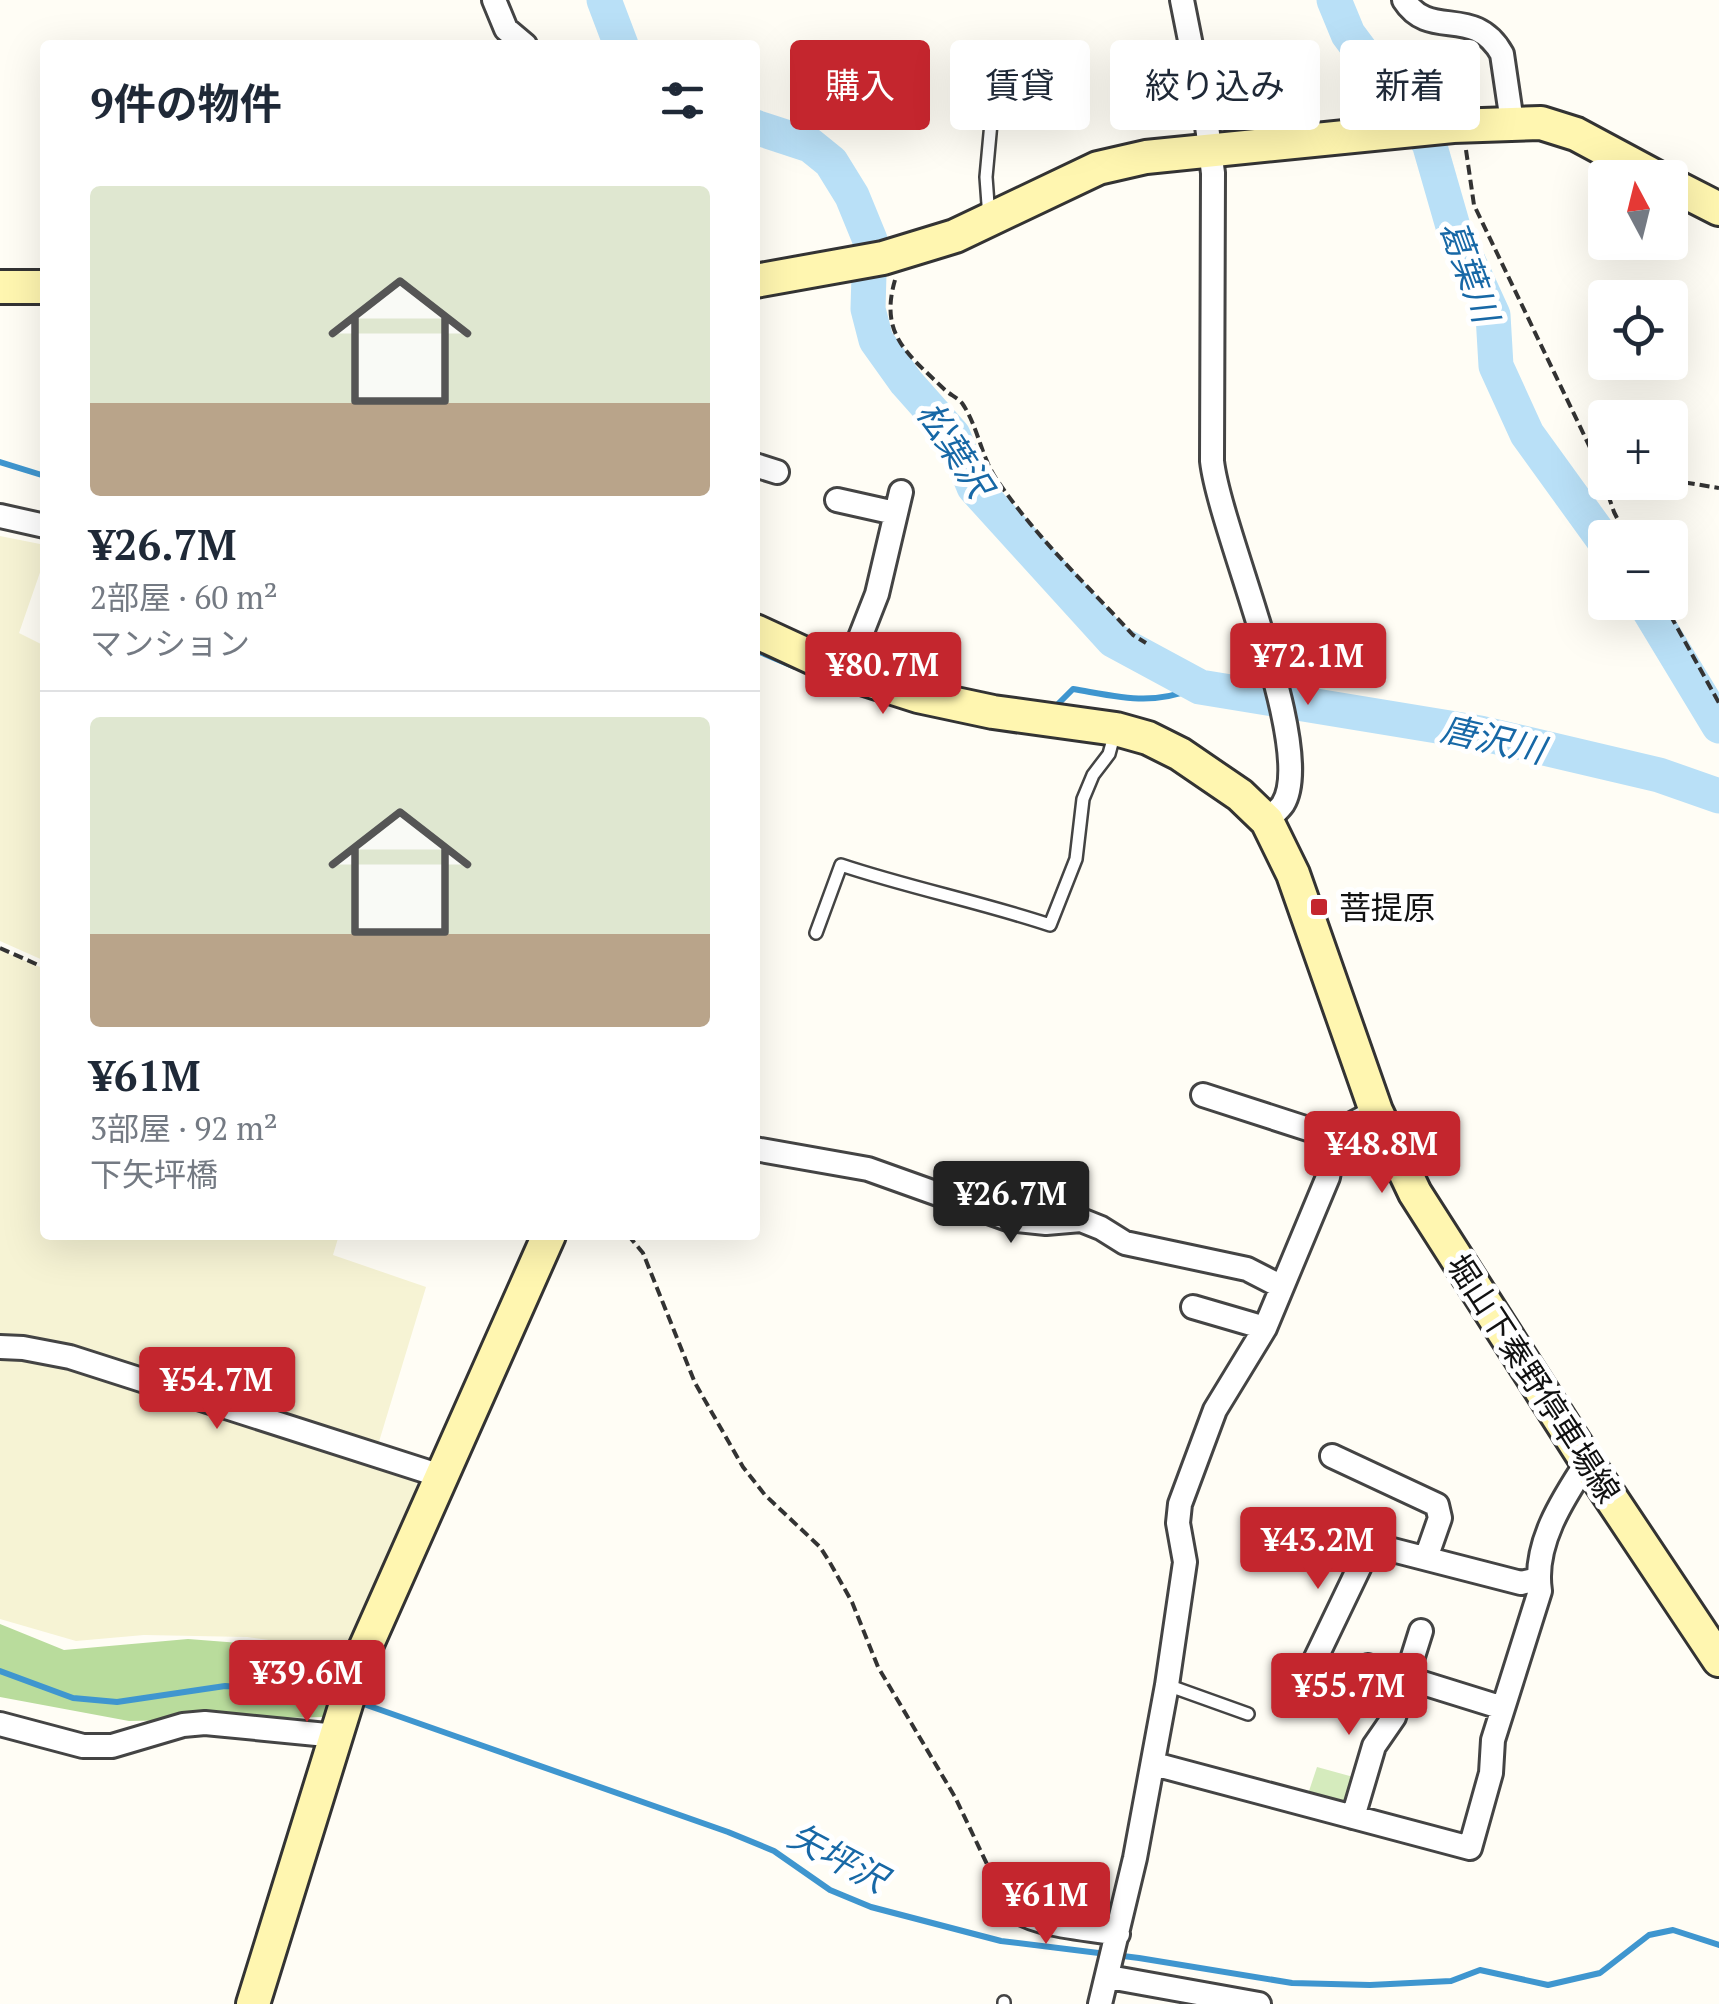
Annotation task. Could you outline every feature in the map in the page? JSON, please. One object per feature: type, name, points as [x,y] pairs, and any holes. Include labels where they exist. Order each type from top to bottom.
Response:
[{"type":"street","points":[[494,0],[506,29],[519,40]]},
{"type":"street","points":[[1182,0],[1210,151],[1215,211],[1212,461],[1216,491],[1241,562],[1287,737],[1288,785],[1283,804],[1266,821]]},
{"type":"street","points":[[1404,0],[1423,18],[1483,30],[1497,45],[1502,54],[1512,122]]},
{"type":"street","points":[[1480,124],[1541,122],[1576,134],[1624,160]]},
{"type":"street","points":[[760,280],[878,259],[954,236],[1098,168],[1146,158],[1422,130]]},
{"type":"street","points":[[1688,193],[1719,209]]},
{"type":"street","points":[[0,286],[40,287]]},
{"type":"street","points":[[836,500],[898,503],[877,594],[846,673]]},
{"type":"street","points":[[0,516],[40,525]]},
{"type":"street","name":"堀山下秦野停車場線","points":[[760,633],[846,673],[918,696],[1116,729],[1148,738],[1180,754],[1240,795],[1266,821],[1293,874],[1376,1111],[1415,1193],[1719,1660]]},
{"type":"street","points":[[1203,1095],[1336,1138]]},
{"type":"street","points":[[1100,2004],[1154,1764],[1167,1685],[1185,1562],[1178,1523],[1180,1504],[1215,1410],[1265,1328],[1328,1177],[1337,1132],[1376,1111]]},
{"type":"street","points":[[760,1151],[868,1170],[1008,1219],[1046,1223],[1081,1220],[1125,1243],[1247,1269],[1282,1287]]},
{"type":"street","points":[[252,2004],[378,1615],[547,1240]]},
{"type":"street","points":[[1194,1307],[1265,1328]]},
{"type":"street","points":[[0,1348],[70,1357],[440,1476]]},
{"type":"street","points":[[1332,1456],[1437,1505],[1440,1518],[1426,1558]]},
{"type":"street","points":[[1154,1764],[1470,1848],[1491,1773],[1493,1740],[1540,1591],[1537,1571],[1557,1507],[1587,1462]]},
{"type":"street","points":[[1339,1526],[1381,1548],[1521,1582],[1538,1580]]},
{"type":"street","points":[[1312,1666],[1372,1541]]},
{"type":"street","points":[[1353,1816],[1374,1746],[1394,1717],[1421,1631]]},
{"type":"street","points":[[1368,1666],[1503,1708]]},
{"type":"street","points":[[0,1724],[84,1746],[112,1746],[183,1725],[205,1723],[337,1736]]},
{"type":"street","points":[[1003,1901],[1012,1910],[1032,1918],[1117,1938]]},
{"type":"street","points":[[1109,1977],[1186,1997],[1259,2004]]},
{"type":"lane","points":[[990,130],[986,177],[990,220]]},
{"type":"lane","points":[[816,932],[842,865],[1050,925],[1076,859],[1083,798],[1093,775],[1109,754],[1116,729]]},
{"type":"lane","points":[[1167,1685],[1248,1714]]},
{"type":"path","points":[[1459,130],[1474,205],[1588,443]]},
{"type":"path","points":[[878,259],[897,274],[889,302],[892,330],[904,350],[960,400],[994,475],[1022,512],[1133,636],[1146,643]]},
{"type":"path","points":[[1688,483],[1719,488]]},
{"type":"path","points":[[1673,620],[1719,704]]},
{"type":"path","points":[[0,948],[40,966]]},
{"type":"path","points":[[632,1240],[643,1253],[695,1383],[743,1467],[829,1560],[852,1602],[878,1667],[963,1813],[1003,1901]]},
{"type":"shaded area","points":[[0,536],[40,544],[40,572],[19,633],[40,644],[40,959],[0,941]]},
{"type":"shaded area","points":[[0,950],[40,967],[40,1240],[338,1240],[333,1255],[426,1287],[378,1445],[0,1341]]},
{"type":"shaded area","points":[[0,1359],[56,1365],[416,1480],[419,1500],[350,1651],[247,1637],[144,1635],[76,1641],[0,1619]]},
{"type":"green space","points":[[0,1624],[64,1650],[188,1639],[342,1651],[323,1717],[129,1721],[0,1697]]},
{"type":"green space","points":[[1317,1767],[1357,1778],[1349,1803],[1340,1807],[1307,1797]]},
{"type":"waterway","name":"松葉沢","points":[[604,0],[619,40]]},
{"type":"waterway","name":"葛葉川","points":[[1334,0],[1348,34],[1429,143],[1454,230],[1493,315],[1496,366],[1527,434],[1589,520]]},
{"type":"waterway","name":"松葉沢","points":[[760,129],[810,145],[831,162],[852,196],[870,240],[868,309],[876,340],[906,382],[953,435],[974,487],[1113,640],[1200,687],[1480,733],[1659,775],[1719,796]]},
{"type":"waterway","name":"唐沢川","points":[[0,462],[40,474]]},
{"type":"waterway","name":"葛葉川","points":[[1655,620],[1719,726]]},
{"type":"waterway","name":"唐沢川","points":[[760,652],[795,667]]},
{"type":"waterway","name":"唐沢川","points":[[1052,710],[1073,689],[1151,698],[1200,687]]},
{"type":"waterway","name":"矢坪沢","points":[[0,1671],[73,1698],[117,1702],[225,1686],[337,1696]]},
{"type":"waterway","name":"矢坪沢","points":[[358,1702],[728,1832],[774,1851],[830,1890],[871,1907],[1001,1941],[1292,1983],[1370,1985],[1451,1981],[1480,1970],[1548,1985],[1600,1973],[1649,1935],[1673,1930],[1719,1945]]},
{"type":"place","name":"菩提原","points":[[1319,907]]}]
